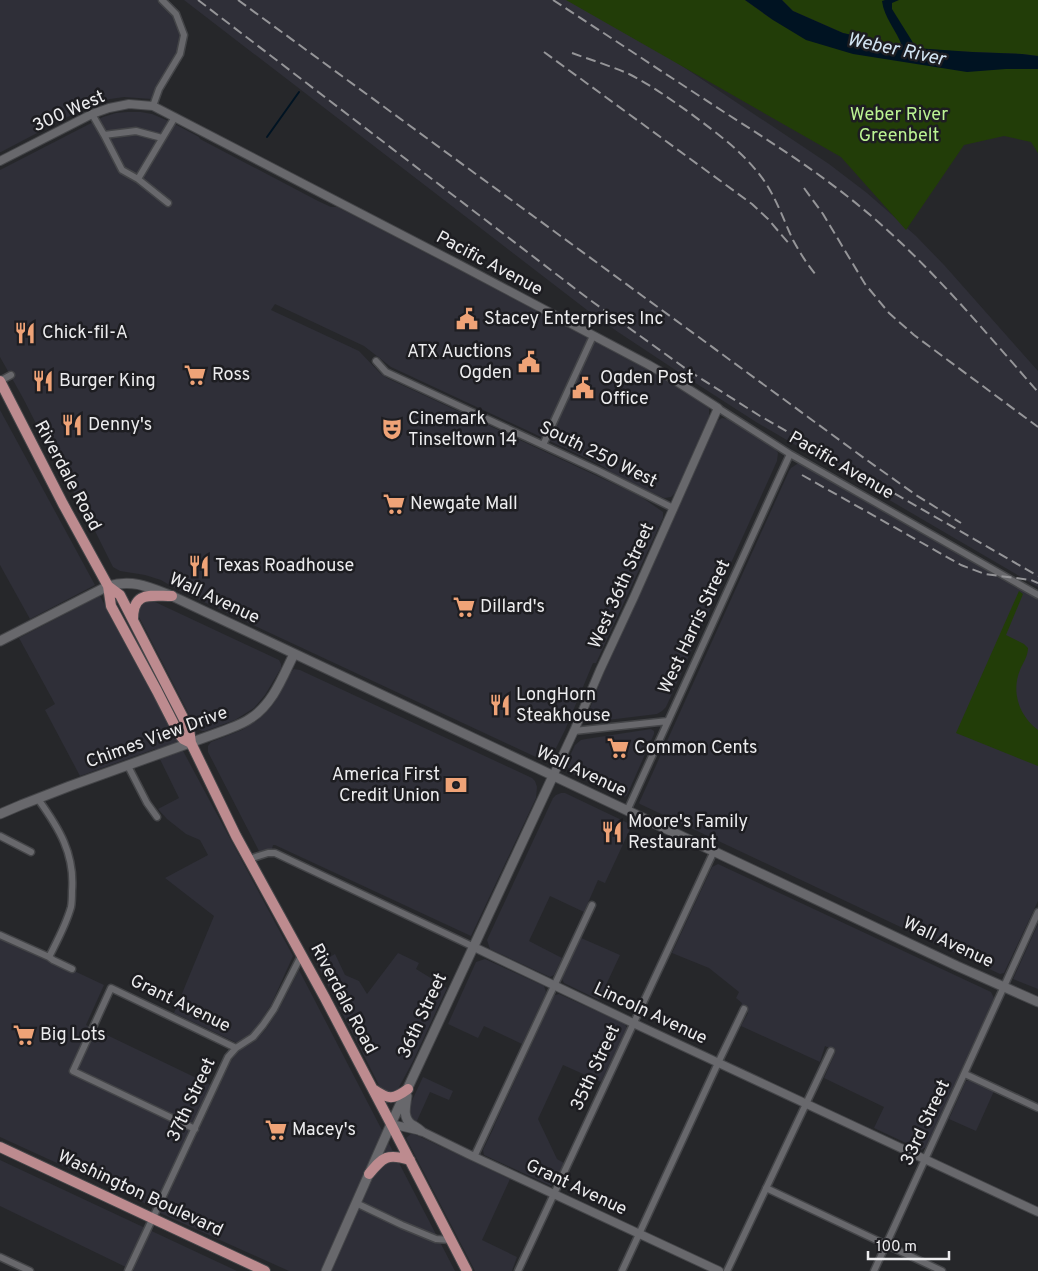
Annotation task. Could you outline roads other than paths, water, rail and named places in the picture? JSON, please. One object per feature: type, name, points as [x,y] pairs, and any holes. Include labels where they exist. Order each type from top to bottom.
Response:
[{"type":"main road","name":"Riverdale Road","points":[[1,384],[105,582],[110,606],[179,734],[183,739],[191,742]]},
{"type":"main road","name":"Riverdale Road","points":[[105,582],[120,595],[189,729],[191,742],[236,836],[392,1124],[467,1271]]},
{"type":"main road","name":"Wall Avenue","points":[[105,582],[128,583],[172,596],[941,959],[1038,1002]]},
{"type":"main road","points":[[0,641],[105,582]]},
{"type":"main road","points":[[133,621],[134,606],[139,599],[147,596],[172,596]]},
{"type":"main road","name":"Chimes View Drive","points":[[0,814],[38,798],[247,721],[259,712],[269,700],[294,654]]},
{"type":"main road","name":"36th Street","points":[[326,1271],[553,776]]},
{"type":"main road","points":[[373,1089],[383,1096],[390,1098],[408,1089]]},
{"type":"main road","points":[[408,1089],[406,1116],[409,1122],[421,1131]]},
{"type":"main road","name":"Washington Boulevard","points":[[0,1147],[265,1271]]},
{"type":"main road","points":[[369,1174],[380,1161],[387,1157],[397,1156],[410,1160]]},
{"type":"street","points":[[154,106],[159,89],[180,54],[184,35],[176,14],[162,0]]},
{"type":"street","name":"300 West","points":[[0,161],[92,114],[129,104],[154,106]]},
{"type":"street","name":"Pacific Avenue","points":[[154,106],[668,376],[790,454],[1038,595]]},
{"type":"street","points":[[92,114],[122,170],[138,179],[168,202]]},
{"type":"street","points":[[138,179],[175,117]]},
{"type":"street","points":[[104,135],[136,131],[162,138]]},
{"type":"street","points":[[543,445],[593,336]]},
{"type":"street","name":"South 250 West","points":[[376,361],[386,372],[673,508]]},
{"type":"street","points":[[1,384],[11,375]]},
{"type":"street","name":"West 36th Street","points":[[553,776],[718,408]]},
{"type":"street","name":"West Harris Street","points":[[627,811],[790,454]]},
{"type":"street","points":[[574,731],[668,721]]},
{"type":"street","points":[[128,766],[147,803],[157,817]]},
{"type":"street","points":[[38,798],[60,833],[72,867],[71,905],[65,924],[49,957]]},
{"type":"street","points":[[0,836],[31,852]]},
{"type":"street","name":"35th Street","points":[[518,1271],[714,851]]},
{"type":"street","name":"Lincoln Avenue","points":[[249,860],[268,853],[275,853],[633,1024],[1038,1212]]},
{"type":"street","points":[[474,1157],[592,905]]},
{"type":"street","name":"33rd Street","points":[[874,1271],[1038,912]]},
{"type":"street","points":[[0,935],[72,969]]},
{"type":"street","name":"37th Street","points":[[128,1271],[228,1057],[236,1048],[253,1037],[264,1025],[274,1010],[301,956]]},
{"type":"street","name":"Grant Avenue","points":[[195,1129],[73,1071],[111,988],[236,1048]]},
{"type":"street","points":[[622,1271],[744,1009]]},
{"type":"street","points":[[727,1271],[831,1051]]},
{"type":"street","points":[[964,1074],[1038,1108]]},
{"type":"street","name":"Grant Avenue","points":[[392,1124],[421,1131],[719,1271]]},
{"type":"street","points":[[766,1188],[942,1271]]},
{"type":"street","points":[[356,1203],[436,1239],[451,1240]]},
{"type":"street","points":[[0,1257],[30,1271]]},
{"type":"water","name":"Weber River","points":[[745,0],[782,0],[793,11],[843,33],[902,46],[885,13],[882,1],[899,0],[892,3],[892,9],[915,48],[1038,56],[1038,69],[967,72],[853,54],[806,40]]},
{"type":"waterway","points":[[267,137],[299,92]]},
{"type":"railway","points":[[198,0],[590,300],[689,371],[760,416],[1038,576]]},
{"type":"railway","points":[[238,0],[864,458],[916,495],[961,523]]},
{"type":"railway","points":[[553,0],[777,146],[847,196],[910,251],[975,320],[1038,392]]},
{"type":"railway","points":[[544,52],[752,204],[768,219],[791,246]]},
{"type":"railway","points":[[572,53],[622,71],[645,83],[690,113],[740,153],[765,182],[777,203],[793,240],[816,275]]},
{"type":"railway","points":[[804,188],[823,214],[865,284],[889,313],[914,335],[1038,427]]},
{"type":"railway","points":[[802,475],[961,565],[985,574],[1031,580],[1038,583]]},
{"type":"place","name":"Stacey Enterprises Inc","points":[[467,319]]},
{"type":"place","name":"Chick-fil-A","points":[[25,333]]},
{"type":"place","name":"ATX Auctions Ogden","points":[[529,362]]},
{"type":"place","name":"Ross","points":[[195,375]]},
{"type":"place","name":"Burger King","points":[[43,381]]},
{"type":"place","name":"Ogden Post Office","points":[[583,388]]},
{"type":"place","name":"Denny's","points":[[72,425]]},
{"type":"place","name":"Cinemark Tinseltown 14","points":[[392,429]]},
{"type":"place","name":"Newgate Mall","points":[[394,504]]},
{"type":"place","name":"Texas Roadhouse","points":[[199,566]]},
{"type":"place","name":"Dillard's","points":[[464,607]]},
{"type":"place","name":"LongHorn Steakhouse","points":[[500,705]]},
{"type":"place","name":"Common Cents","points":[[618,748]]},
{"type":"place","name":"America First Credit Union","points":[[456,785]]},
{"type":"place","name":"Moore's Family Restaurant","points":[[612,832]]},
{"type":"place","name":"Big Lots","points":[[24,1035]]},
{"type":"place","name":"Macey's","points":[[276,1130]]},
{"type":"park label","name":"Weber River Greenbelt","points":[[899,125]]}]
